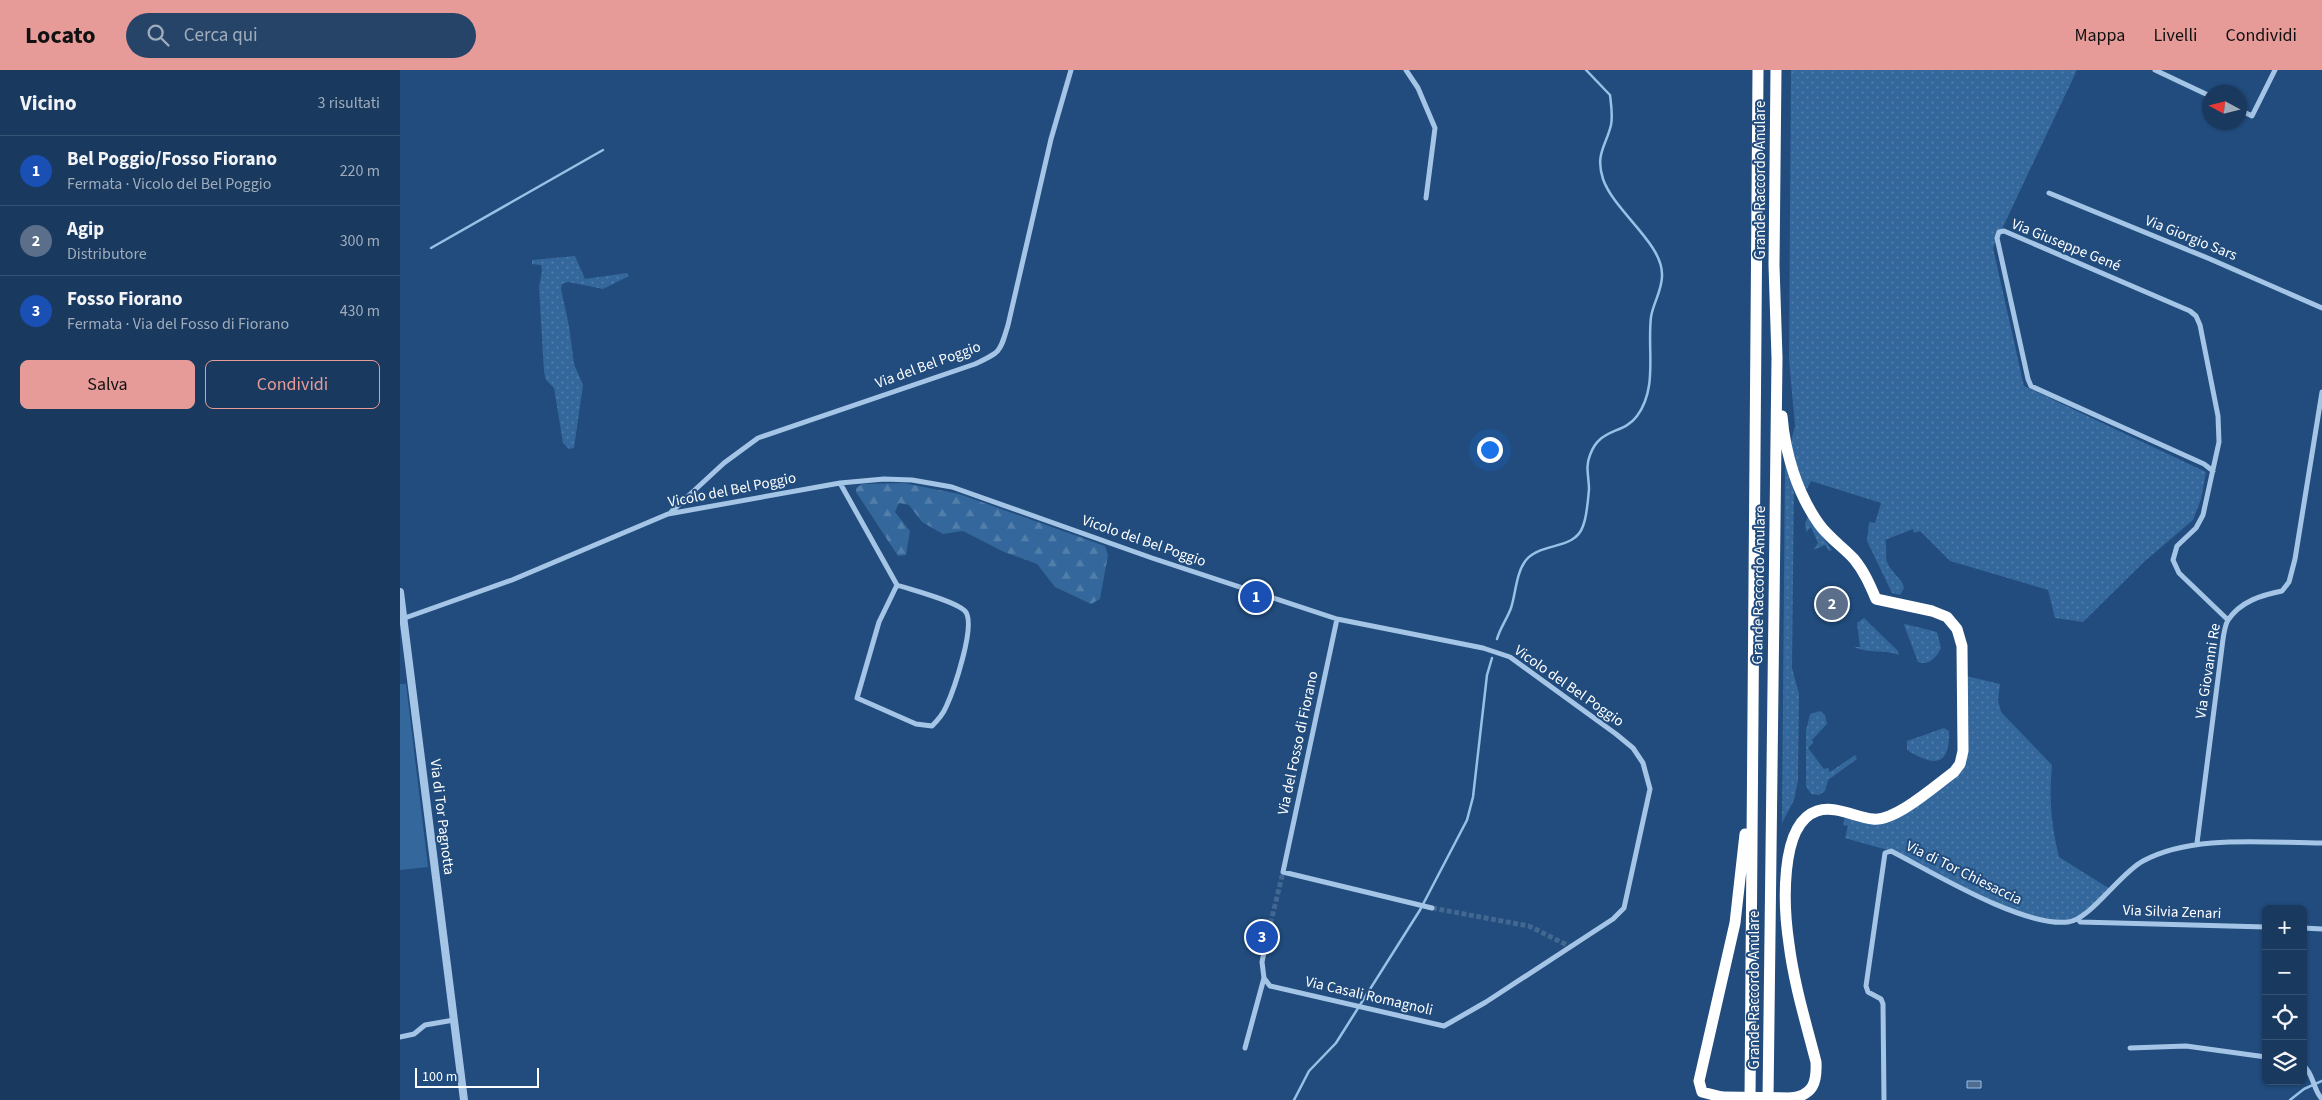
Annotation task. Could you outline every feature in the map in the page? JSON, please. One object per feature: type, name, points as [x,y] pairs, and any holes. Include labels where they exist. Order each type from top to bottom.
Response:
[{"type":"highway","name":"Grande Raccordo Anulare","points":[[1750,1100],[1758,70]]},
{"type":"highway","name":"Grande Raccordo Anulare","points":[[1768,1100],[1777,358],[1774,265],[1776,70]]},
{"type":"highway","points":[[1752,776],[1735,923],[1699,1081],[1702,1092],[1722,1097],[1791,1098],[1804,1095],[1812,1090],[1816,1074],[1816,1062],[1788,942],[1788,863],[1793,834],[1808,816],[1822,810],[1851,813],[1871,819],[1886,818],[1954,772],[1963,755],[1962,655],[1960,635],[1950,621],[1932,610],[1876,599],[1855,560],[1819,524],[1798,484],[1788,453],[1782,424],[1777,358]]},
{"type":"street","name":"Via del Bel Poggio","points":[[668,514],[729,458],[758,438],[975,364],[997,353],[1001,347],[1008,325],[1051,140],[1071,70]]},
{"type":"street","points":[[1406,70],[1418,88],[1435,128],[1426,198]]},
{"type":"street","points":[[2156,70],[2202,92]]},
{"type":"street","points":[[2247,114],[2252,116],[2276,70]]},
{"type":"street","name":"Via Giorgio Sars","points":[[2049,193],[2210,259],[2322,308]]},
{"type":"street","name":"Via Giuseppe Gené","points":[[2213,471],[2204,464],[2031,386],[1998,238],[1999,232],[2004,231],[2055,252],[2190,311],[2196,316],[2200,324],[2218,416],[2219,442],[2213,471],[2200,521],[2196,528],[2177,546],[2173,560],[2179,573],[2228,620]]},
{"type":"street","name":"Via Giovanni Re","points":[[2197,843],[2222,647],[2228,620],[2249,601],[2265,593],[2282,591],[2289,582],[2295,559],[2322,392]]},
{"type":"street","name":"Vicolo del Bel Poggio","points":[[402,619],[512,580],[668,514],[840,483],[884,479],[942,484],[1152,558],[1337,618],[1483,648],[1510,657],[1633,748],[1648,774],[1650,789],[1624,908],[1613,919],[1570,947]]},
{"type":"street","points":[[840,483],[897,586],[964,610],[969,619],[968,638],[946,707],[932,726],[916,724],[857,698],[879,622],[897,586]]},
{"type":"street","name":"Via di Tor Pagnotta","points":[[400,592],[464,1100]]},
{"type":"street","name":"Via del Fosso di Fiorano","points":[[1337,618],[1283,872],[1432,908]]},
{"type":"street","points":[[2079,920],[2138,864],[2154,856],[2197,843],[2322,843]]},
{"type":"street","name":"Via di Tor Chiesaccia","points":[[1884,1100],[1883,1004],[1881,999],[1868,992],[1866,986],[1885,853],[1891,851],[2023,915],[2060,922],[2079,920]]},
{"type":"street","name":"Via Silvia Zenari","points":[[2079,920],[2080,922],[2262,927]]},
{"type":"street","points":[[2307,928],[2322,929]]},
{"type":"street","points":[[1246,1048],[1264,978],[1262,962],[1267,938]]},
{"type":"street","name":"Via Casali Romagnoli","points":[[1264,978],[1270,986],[1444,1026],[1486,1002],[1570,947]]},
{"type":"street","points":[[400,1037],[414,1034],[425,1025],[454,1020]]},
{"type":"street","points":[[2130,1048],[2192,1047],[2262,1056]]},
{"type":"street","points":[[2307,1070],[2311,1074],[2320,1097]]},
{"type":"green space","points":[[1791,70],[2077,70],[1993,248],[2024,386],[2206,472],[2201,499],[2193,520],[2145,561],[2083,622],[2055,618],[2048,590],[1950,561],[1920,531],[1914,533],[1913,529],[1885,540],[1887,561],[1904,588],[1900,595],[1892,593],[1867,541],[1869,522],[1875,523],[1881,503],[1811,481],[1807,489],[1805,488],[1788,453],[1795,426],[1789,360]]},
{"type":"green space","points":[[575,256],[585,279],[627,273],[629,276],[603,289],[568,282],[562,284],[561,289],[569,326],[574,364],[583,385],[574,448],[569,449],[563,443],[554,388],[546,380],[544,372],[539,287],[542,271],[541,265],[532,264],[532,260]]},
{"type":"green space","points":[[1785,461],[1794,485],[1792,668],[1799,694],[1798,780],[1794,800],[1782,823]]},
{"type":"green space","points":[[904,483],[959,494],[1105,546],[1108,555],[1100,599],[1091,604],[1055,587],[1037,564],[1004,552],[963,531],[943,534],[922,522],[909,505],[899,503],[895,512],[910,531],[906,555],[898,556],[856,492],[856,488],[862,484]]},
{"type":"green space","points":[[1808,517],[1832,550],[1829,551],[1825,545],[1813,550],[1818,543],[1811,527],[1806,532],[1805,523]]},
{"type":"green space","points":[[1864,618],[1898,651],[1899,655],[1854,647],[1860,647],[1857,623]]},
{"type":"green space","points":[[1905,624],[1937,632],[1941,648],[1932,660],[1926,663],[1918,662]]},
{"type":"green space","points":[[1962,675],[2000,684],[1998,700],[2001,712],[2052,765],[2051,812],[2059,857],[2110,889],[2086,914],[2065,923],[2044,923],[2014,912],[1891,851],[1845,838],[1848,826],[1843,825],[1845,816],[1880,819],[1960,764]]},
{"type":"green space","points":[[400,684],[406,684],[428,867],[400,870]]},
{"type":"green space","points":[[1820,711],[1825,715],[1827,724],[1812,740],[1813,743],[1808,748],[1824,769],[1828,768],[1830,772],[1855,755],[1857,759],[1828,780],[1825,791],[1819,795],[1811,794],[1806,786],[1806,731],[1810,714]]},
{"type":"green space","points":[[1944,728],[1949,731],[1949,743],[1947,752],[1938,760],[1925,759],[1907,750],[1907,741]]},
{"type":"shaded area","points":[[1967,1081],[1981,1081],[1981,1088],[1967,1088]]},
{"type":"waterway","points":[[1497,639],[1511,608],[1523,564],[1541,550],[1566,543],[1579,534],[1587,508],[1589,489],[1587,468],[1594,446],[1606,435],[1625,426],[1637,416],[1643,405],[1650,381],[1651,317],[1662,280],[1660,262],[1646,239],[1617,203],[1603,179],[1600,163],[1602,150],[1611,125],[1610,95],[1586,70]]},
{"type":"waterway","points":[[431,248],[603,150]]},
{"type":"waterway","points":[[1294,1100],[1309,1071],[1336,1043],[1420,910],[1467,820],[1473,797],[1487,675],[1492,658]]},
{"type":"waterway","points":[[2290,1100],[2304,1089],[2322,1081]]},
{"type":"tunnel","points":[[1267,938],[1283,872]]},
{"type":"tunnel","points":[[1432,908],[1529,926],[1571,947]]},
{"type":"place","name":"Bel Poggio/Fosso Fiorano","points":[[1256,597]]},
{"type":"place","name":"Agip","points":[[1832,604]]},
{"type":"place","name":"Fosso Fiorano","points":[[1262,937]]}]
